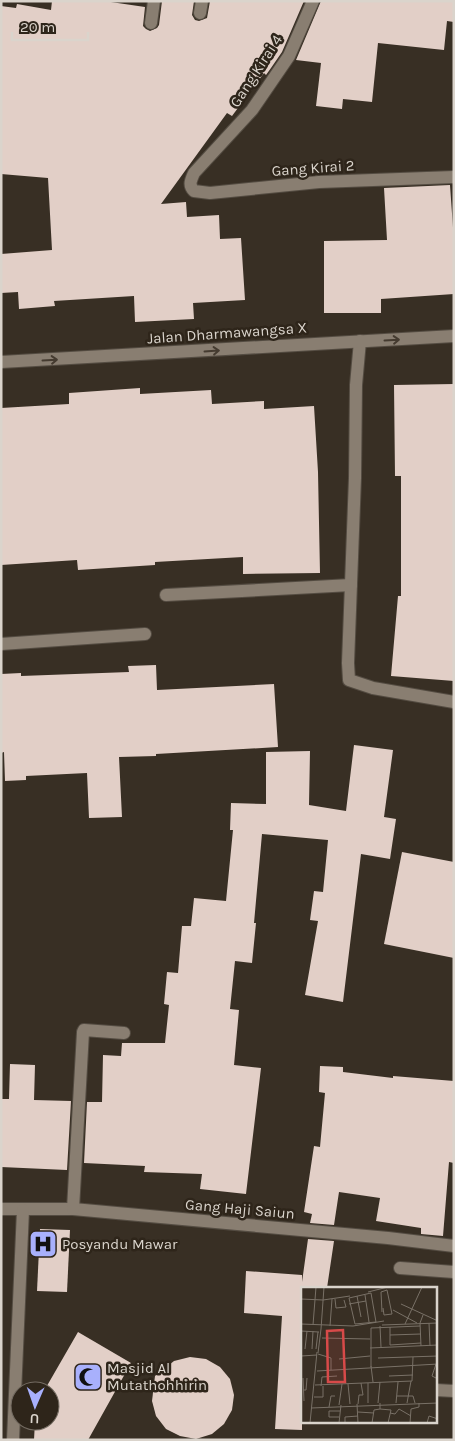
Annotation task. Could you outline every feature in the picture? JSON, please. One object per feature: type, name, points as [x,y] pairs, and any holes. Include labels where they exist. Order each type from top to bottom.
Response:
[{"type":"street","points":[[151,23],[154,1]]},
{"type":"street","name":"Gang Kirai 4","points":[[194,173],[252,110],[289,56],[313,1]]},
{"type":"street","name":"Gang Kirai 2","points":[[194,173],[191,188],[194,191],[210,193],[319,182],[454,177]]},
{"type":"street","name":"Jalan Dharmawangsa X","points":[[1,362],[454,336]]},
{"type":"street","points":[[360,341],[356,385],[349,680],[373,688],[454,702]]},
{"type":"street","points":[[166,595],[351,585]]},
{"type":"street","points":[[1,644],[145,634]]},
{"type":"street","points":[[73,1209],[83,1032],[124,1033]]},
{"type":"street","name":"Gang Haji Saiun","points":[[1,1209],[73,1209],[388,1238],[454,1246]]},
{"type":"street","points":[[13,1440],[23,1210]]},
{"type":"street","points":[[400,1268],[454,1272]]},
{"type":"street","points":[[438,1390],[454,1391]]},
{"type":"building","points":[[52,1],[104,1],[145,7],[143,26],[150,31],[159,25],[162,1],[194,1],[192,15],[195,20],[199,21],[207,18],[210,1],[304,1],[282,52],[271,68],[266,75],[264,73],[232,116],[227,113],[161,204],[186,202],[187,217],[219,215],[220,239],[241,238],[245,300],[193,303],[194,319],[135,322],[134,296],[54,301],[55,306],[19,309],[18,292],[1,293],[1,254],[52,250],[48,178],[1,174],[1,6],[16,8],[17,4],[51,10]]},
{"type":"building","points":[[321,1],[454,1],[454,22],[447,21],[444,50],[378,43],[372,102],[343,99],[342,109],[316,106],[321,63],[296,60]]},
{"type":"building","points":[[450,185],[454,242],[454,294],[381,299],[381,313],[324,313],[324,241],[387,240],[384,188]]},
{"type":"building","points":[[454,384],[454,681],[391,676],[398,596],[401,596],[401,476],[395,476],[394,385]]},
{"type":"building","points":[[140,388],[140,394],[211,390],[212,404],[264,401],[264,409],[314,406],[318,472],[320,573],[243,574],[243,557],[155,562],[155,565],[78,570],[77,560],[1,565],[1,408],[69,404],[69,393]]},
{"type":"building","points":[[156,665],[157,690],[274,684],[278,747],[119,757],[122,817],[89,818],[87,773],[26,776],[26,780],[5,781],[4,752],[1,753],[1,674],[21,673],[21,676],[129,672],[128,666]]},
{"type":"building","points":[[354,745],[393,750],[384,817],[396,819],[390,859],[361,854],[343,1002],[305,995],[318,921],[310,920],[314,891],[323,892],[328,840],[262,834],[252,963],[235,961],[230,1009],[239,1010],[234,1065],[261,1068],[246,1194],[200,1189],[202,1174],[144,1172],[145,1166],[84,1163],[87,1102],[102,1102],[103,1055],[121,1056],[122,1043],[165,1043],[169,1005],[164,1004],[167,972],[178,973],[182,926],[191,926],[194,898],[226,901],[233,830],[230,830],[231,803],[266,804],[266,752],[310,751],[309,805],[346,811]]},
{"type":"building","points":[[402,852],[454,862],[454,958],[384,944]]},
{"type":"building","points":[[10,1064],[35,1065],[34,1100],[71,1101],[67,1170],[1,1167],[1,1099],[9,1099]]},
{"type":"building","points":[[320,1066],[343,1067],[343,1072],[393,1078],[393,1076],[454,1081],[454,1163],[449,1162],[443,1236],[421,1234],[421,1228],[376,1221],[380,1198],[339,1192],[334,1225],[310,1223],[312,1214],[304,1212],[314,1146],[320,1147],[325,1093],[319,1092]]},
{"type":"building","points":[[40,1229],[70,1230],[67,1292],[37,1291]]},
{"type":"building","points":[[308,1239],[334,1241],[327,1287],[301,1287],[302,1430],[275,1429],[282,1316],[244,1313],[246,1271],[302,1275],[302,1282]]},
{"type":"building","name":"Masjid Al Mutathohhirin","points":[[78,1332],[131,1363],[88,1440],[34,1440],[34,1431],[60,1431],[60,1381],[50,1381]]},
{"type":"building","points":[[190,1357],[206,1359],[220,1367],[230,1379],[234,1395],[232,1410],[224,1424],[212,1434],[196,1439],[180,1436],[166,1429],[156,1416],[152,1401],[155,1376],[174,1361]]},
{"type":"place","name":"Posyandu Mawar","points":[[43,1244]]},
{"type":"place","name":"Masjid Al Mutathohhirin","points":[[88,1377]]}]
